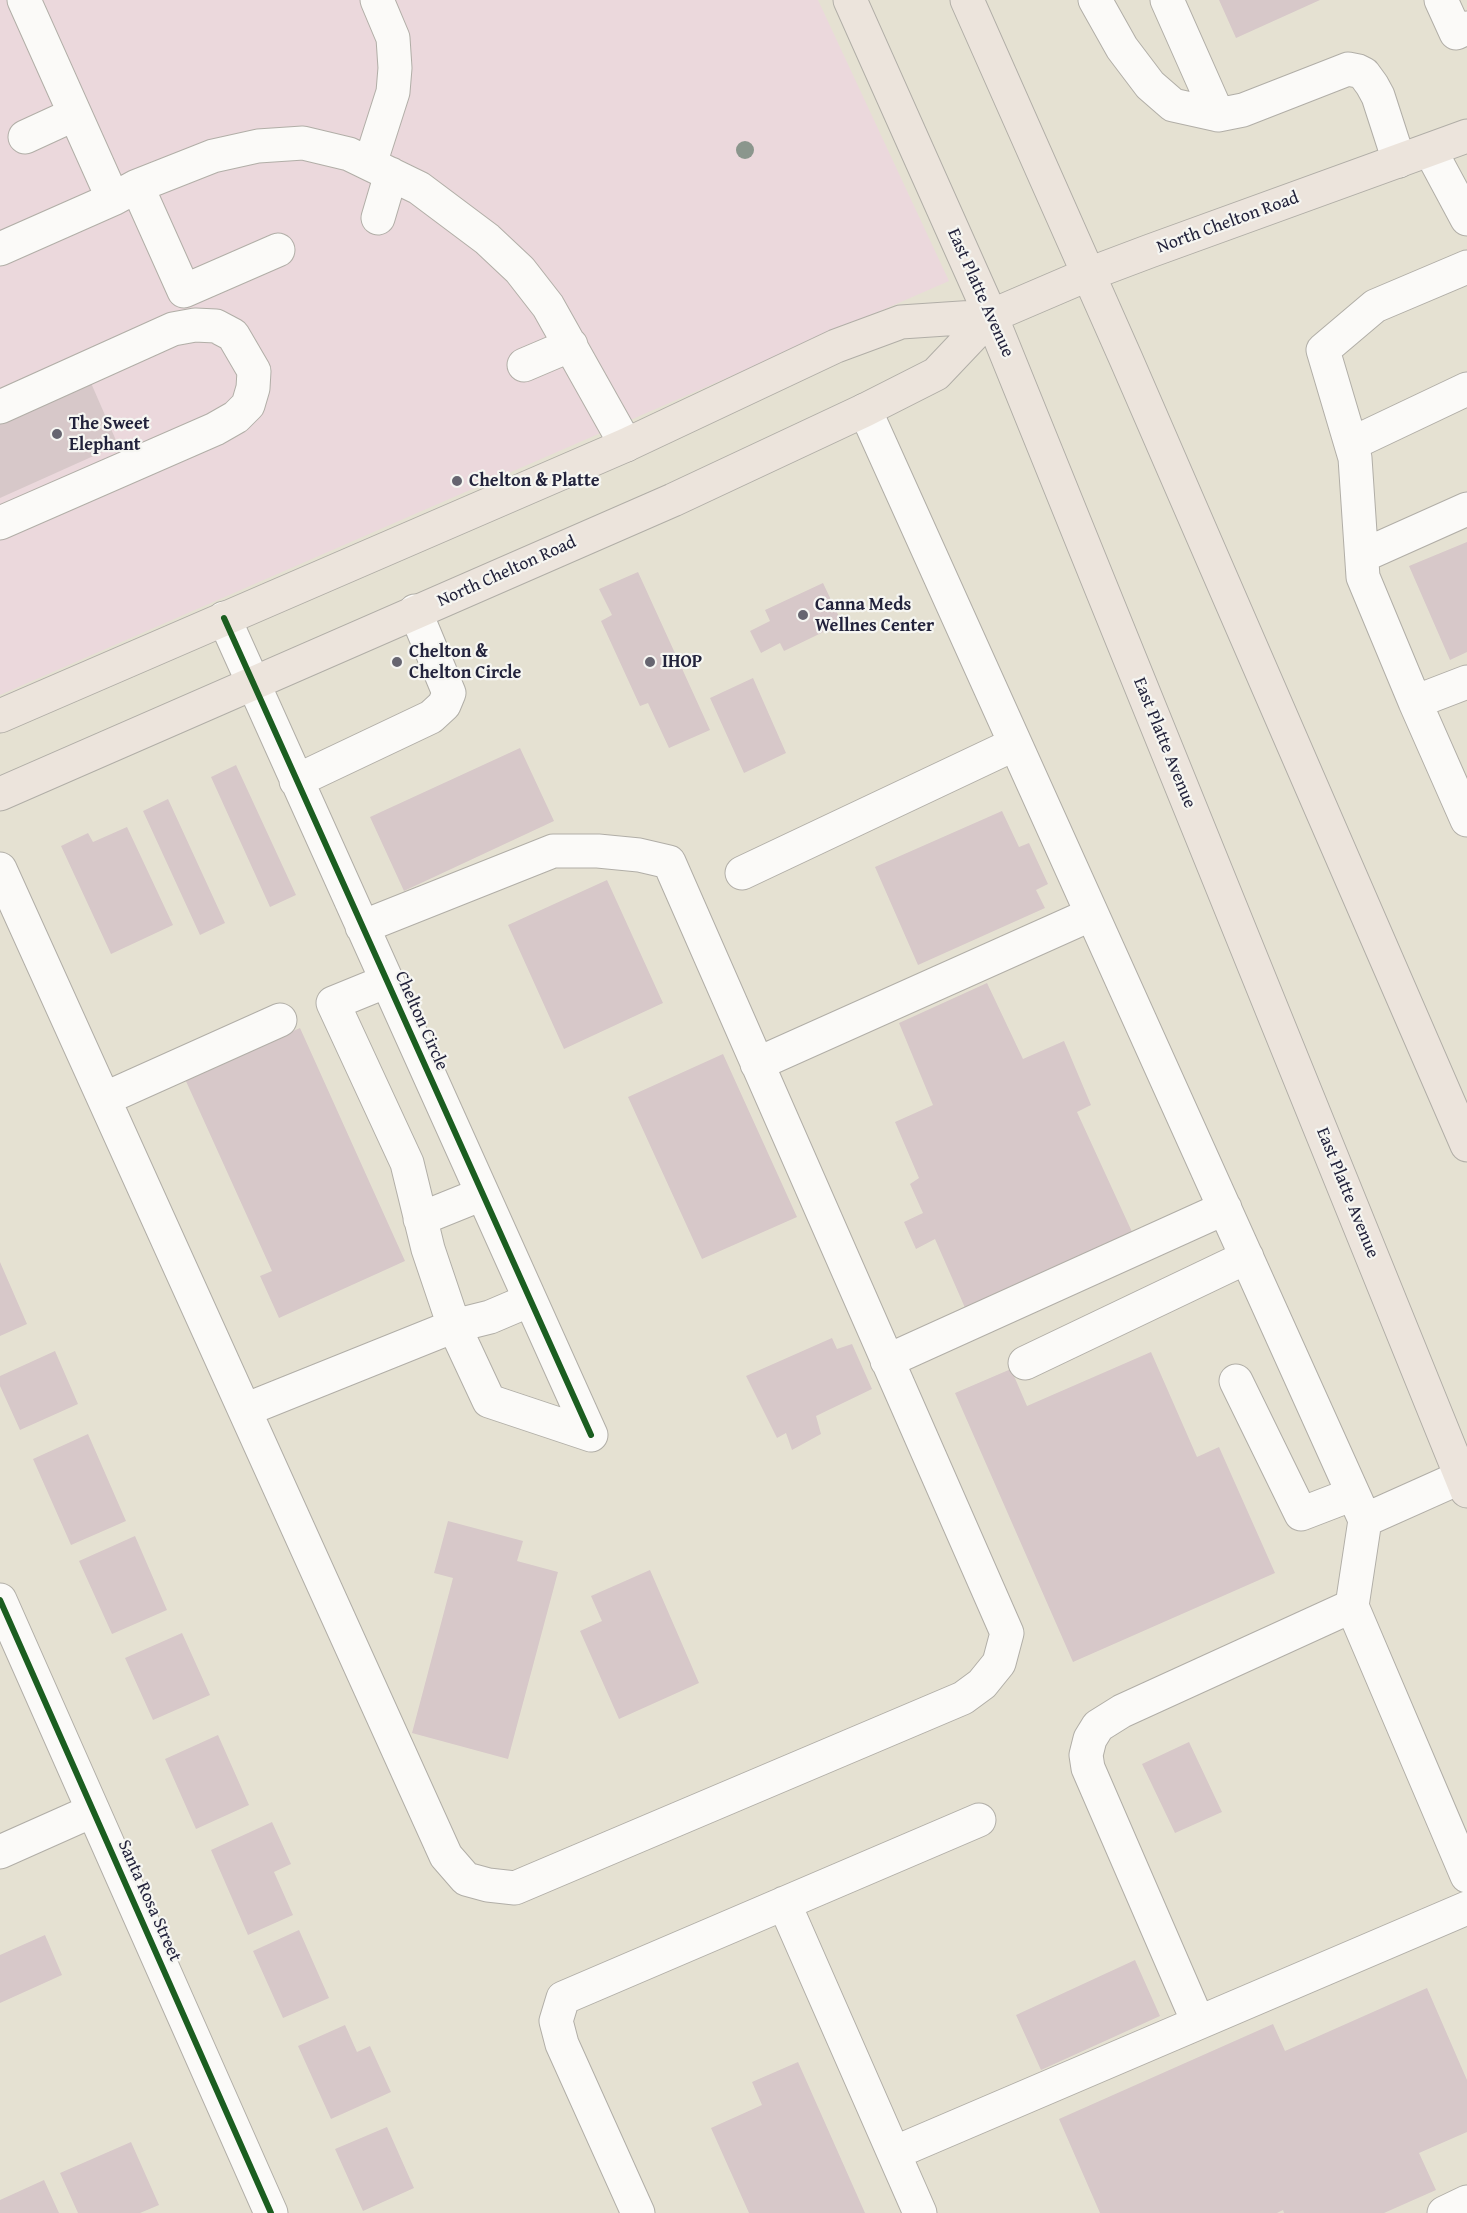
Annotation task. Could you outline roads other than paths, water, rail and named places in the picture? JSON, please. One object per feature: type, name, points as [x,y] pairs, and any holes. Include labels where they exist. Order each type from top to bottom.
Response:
[{"type":"main road","name":"East Platte Avenue","points":[[850,0],[991,316],[1464,1484]]},
{"type":"main road","points":[[967,0],[1089,274],[1467,1145]]},
{"type":"main road","name":"North Chelton Road","points":[[0,716],[627,445],[836,346],[901,322],[991,316],[1089,274],[1467,136]]},
{"type":"main road","name":"North Chelton Road","points":[[0,794],[673,500],[865,410],[936,374],[991,316]]},
{"type":"street","points":[[24,0],[75,114],[184,291],[278,250]]},
{"type":"street","points":[[377,0],[393,38],[395,68],[380,169],[378,218]]},
{"type":"street","points":[[1095,0],[1122,48],[1150,85],[1173,105],[1218,115],[1243,110],[1348,69],[1364,74],[1378,96],[1399,162]]},
{"type":"street","points":[[1167,0],[1218,115]]},
{"type":"street","points":[[1441,0],[1456,33],[1467,28]]},
{"type":"street","points":[[25,137],[75,114]]},
{"type":"street","points":[[0,249],[125,192],[213,156],[258,146],[303,143],[349,154],[419,188],[487,239],[520,270],[548,306],[627,445]]},
{"type":"street","points":[[1431,150],[1467,219]]},
{"type":"street","points":[[1467,267],[1375,306],[1323,350],[1355,458],[1363,577],[1467,820]]},
{"type":"street","points":[[0,407],[173,329],[195,325],[216,326],[233,335],[254,371],[253,388],[248,405],[236,417],[0,524]]},
{"type":"street","points":[[525,365],[571,345]]},
{"type":"street","points":[[1351,444],[1467,389]]},
{"type":"street","points":[[865,410],[1359,1507],[1353,1606],[1467,1876]]},
{"type":"street","points":[[1362,556],[1467,509]]},
{"type":"street","points":[[296,781],[431,717],[444,705],[449,693],[415,611]]},
{"type":"street","name":"Chelton Circle","points":[[224,618],[591,1435],[489,1401],[454,1326]]},
{"type":"street","points":[[1415,702],[1467,682]]},
{"type":"street","points":[[742,873],[1015,744]]},
{"type":"street","points":[[0,869],[446,1856],[466,1879],[488,1885],[515,1888],[963,1698],[982,1684],[999,1663],[1007,1633],[669,862],[639,855],[598,851],[553,851],[362,927]]},
{"type":"street","points":[[757,1064],[1092,914]]},
{"type":"street","points":[[387,981],[333,1003],[406,1163],[428,1249],[454,1326]]},
{"type":"street","points":[[104,1099],[280,1020]]},
{"type":"street","points":[[420,1219],[482,1194]]},
{"type":"street","points":[[887,1361],[1225,1208]]},
{"type":"street","points":[[1025,1363],[1246,1257]]},
{"type":"street","points":[[245,1410],[454,1326],[490,1317],[530,1300]]},
{"type":"street","points":[[1236,1381],[1301,1514],[1359,1507],[1464,1484]]},
{"type":"street","name":"Santa Rosa Street","points":[[0,1600],[271,2213]]},
{"type":"street","points":[[1198,2022],[1088,1767],[1086,1755],[1089,1739],[1098,1726],[1122,1711],[1353,1606]]},
{"type":"street","points":[[0,1852],[92,1811]]},
{"type":"street","points":[[638,2213],[562,2044],[556,2021],[563,1998],[979,1820]]},
{"type":"street","points":[[784,1903],[920,2213]]},
{"type":"street","points":[[894,2153],[1467,1908]]},
{"type":"street","points":[[1444,2213],[1467,2202]]},
{"type":"place","name":"The Sweet Elephant","points":[[57,434]]},
{"type":"place","name":"Chelton & Platte","points":[[457,481]]},
{"type":"place","name":"Canna Meds Wellnes Center","points":[[803,615]]},
{"type":"place","name":"Chelton & Chelton Circle","points":[[397,662]]},
{"type":"place","name":"IHOP","points":[[650,662]]}]
